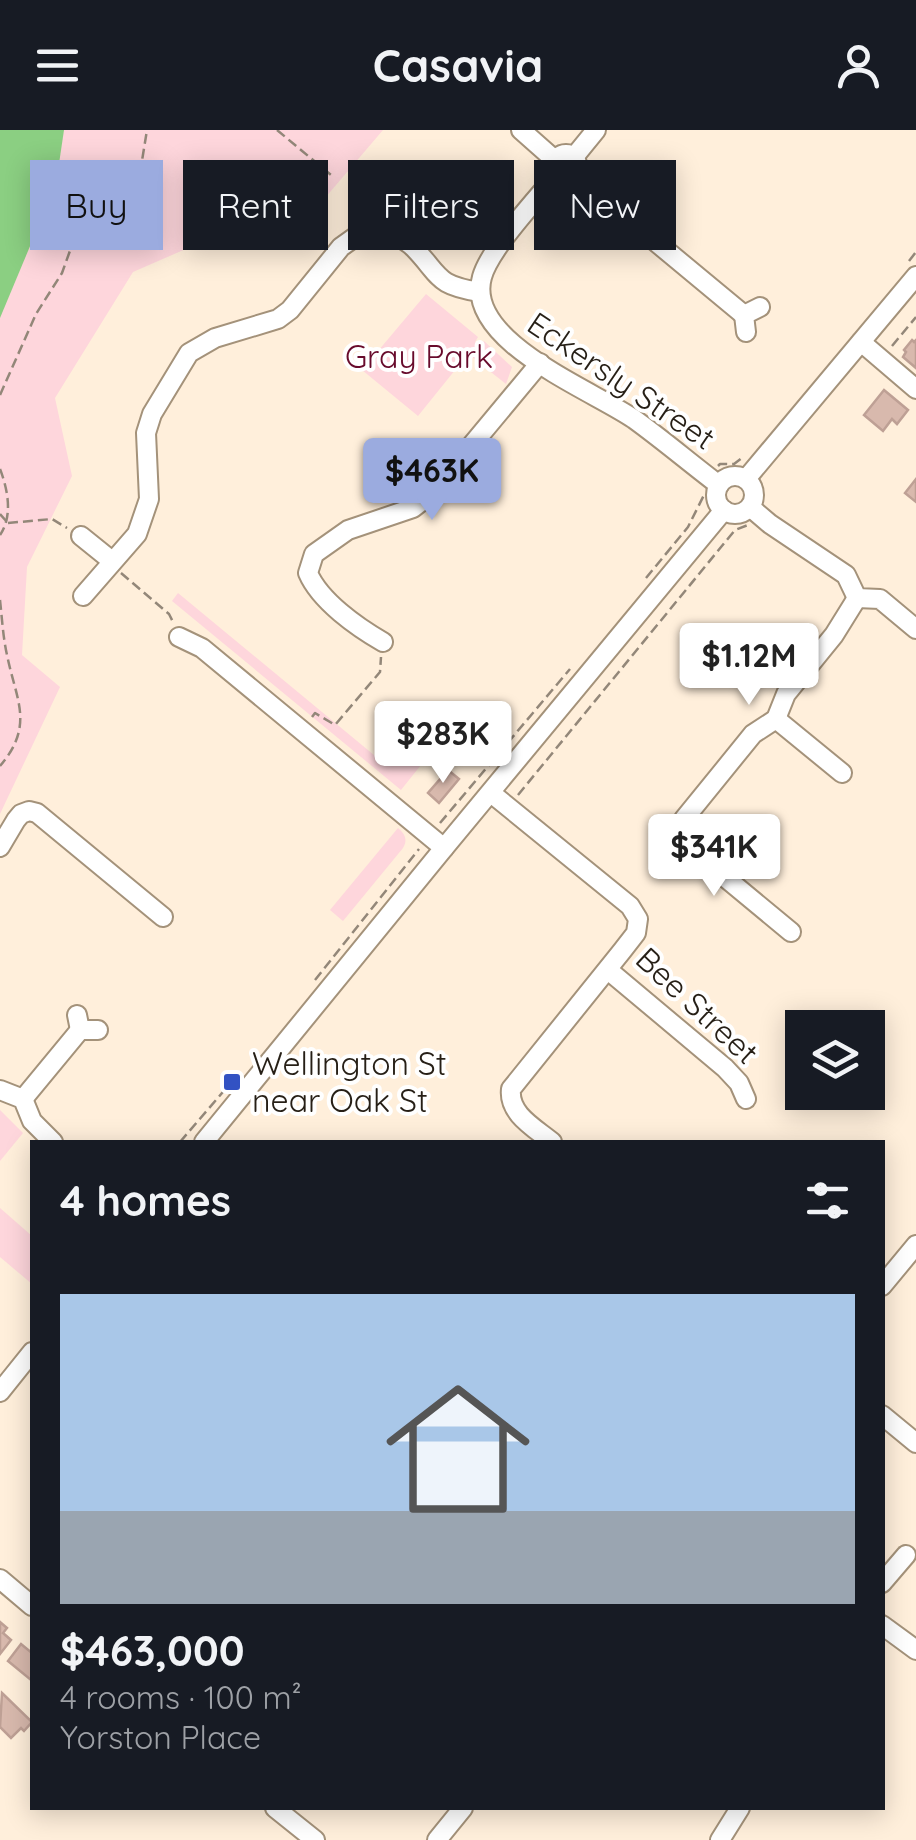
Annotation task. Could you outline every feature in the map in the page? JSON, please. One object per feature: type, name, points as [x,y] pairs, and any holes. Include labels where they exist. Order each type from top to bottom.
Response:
[{"type":"street","points":[[521,130],[558,160]]},
{"type":"street","points":[[570,160],[596,130]]},
{"type":"street","points":[[82,596],[137,534],[149,499],[146,433],[152,414],[189,353],[214,338],[278,319],[290,310],[340,247],[370,227],[412,246],[437,278],[459,289],[480,292],[489,259],[534,204]]},
{"type":"street","points":[[667,250],[750,318]]},
{"type":"street","points":[[746,479],[914,283]]},
{"type":"street","name":"Eckersly Street","points":[[480,292],[488,317],[515,348],[632,418],[714,481]]},
{"type":"street","points":[[861,342],[916,388]]},
{"type":"street","points":[[383,642],[363,631],[314,588],[308,573],[314,554],[348,530],[413,508],[432,494],[540,363]]},
{"type":"street","points":[[756,513],[754,492],[746,479],[731,476],[714,481],[716,498],[724,510],[756,513],[846,575],[857,598]]},
{"type":"street","points":[[210,1136],[437,842],[490,793],[724,510]]},
{"type":"street","points":[[81,536],[112,561]]},
{"type":"street","points":[[857,598],[880,598],[916,629]]},
{"type":"street","points":[[790,932],[686,845],[680,833],[684,819],[753,734],[776,719],[786,694],[834,636],[857,598]]},
{"type":"street","points":[[179,637],[202,648],[437,842]]},
{"type":"street","points":[[776,719],[842,773]]},
{"type":"street","name":"Bee Street","points":[[490,793],[636,914],[636,933],[608,970],[725,1068],[746,1099]]},
{"type":"street","points":[[0,847],[21,814],[29,810],[163,917]]},
{"type":"street","points":[[550,1140],[513,1107],[510,1089],[608,970]]},
{"type":"street","points":[[23,1099],[85,1025]]},
{"type":"street","points":[[0,1090],[23,1099],[32,1120],[52,1140]]},
{"type":"street","points":[[885,1282],[916,1245]]},
{"type":"street","points":[[0,1392],[30,1354]]},
{"type":"street","points":[[885,1417],[916,1443]]},
{"type":"street","points":[[885,1580],[906,1555]]},
{"type":"street","points":[[0,1579],[30,1604]]},
{"type":"street","points":[[885,1626],[916,1650]]},
{"type":"street","points":[[277,1810],[314,1840]]},
{"type":"street","points":[[437,1840],[462,1810]]},
{"type":"street","points":[[720,1840],[739,1810]]},
{"type":"path","points":[[0,395],[36,314],[82,231],[99,217],[122,207],[134,193],[147,130]]},
{"type":"path","points":[[277,130],[331,175]]},
{"type":"path","points":[[882,358],[916,316]]},
{"type":"path","points":[[0,470],[6,486],[8,523],[0,534]]},
{"type":"path","points":[[640,586],[688,527],[714,481]]},
{"type":"path","points":[[510,808],[524,785],[735,530],[756,513]]},
{"type":"path","points":[[0,514],[8,523]]},
{"type":"path","points":[[8,523],[52,519],[81,536]]},
{"type":"path","points":[[112,561],[114,568],[169,614],[179,637]]},
{"type":"path","points":[[0,600],[22,722],[15,746],[0,766]]},
{"type":"path","points":[[301,729],[315,714],[335,725],[380,672],[383,642]]},
{"type":"path","points":[[310,986],[437,842],[580,658]]},
{"type":"path","points":[[182,1140],[232,1080]]},
{"type":"green space","points":[[0,130],[383,130],[357,160],[348,160],[348,171],[328,194],[328,160],[183,160],[184,250],[133,272],[55,398],[72,476],[27,567],[22,655],[60,687],[0,814]]},
{"type":"green space","name":"Gray Park","points":[[426,294],[478,337],[475,342],[479,345],[484,341],[512,367],[506,384],[468,354],[418,416],[362,370]]},
{"type":"green space","points":[[178,593],[380,760],[416,720],[441,740],[401,790],[172,601]]},
{"type":"green space","points":[[398,828],[405,837],[403,848],[343,921],[330,910]]},
{"type":"green space","points":[[0,1110],[23,1133],[0,1161]]},
{"type":"green space","points":[[0,1208],[30,1234],[30,1282],[0,1257]]},
{"type":"shaded area","points":[[0,130],[64,130],[60,160],[30,160],[30,246],[0,318]]},
{"type":"building","points":[[912,340],[916,340],[916,368],[903,357]]},
{"type":"building","points":[[884,390],[908,410],[897,424],[892,419],[883,431],[864,415]]},
{"type":"building","points":[[916,479],[916,502],[905,493]]},
{"type":"building","points":[[476,707],[492,720],[480,735],[463,721]]},
{"type":"building","points":[[448,770],[459,779],[439,803],[428,793]]},
{"type":"building","points":[[0,1622],[7,1628],[3,1633],[11,1640],[0,1654]]},
{"type":"building","points":[[21,1644],[30,1651],[30,1679],[8,1661]]},
{"type":"building","points":[[2,1693],[30,1724],[11,1738],[0,1727]]},
{"type":"place","name":"Wellington St near Oak St","points":[[232,1082]]}]
